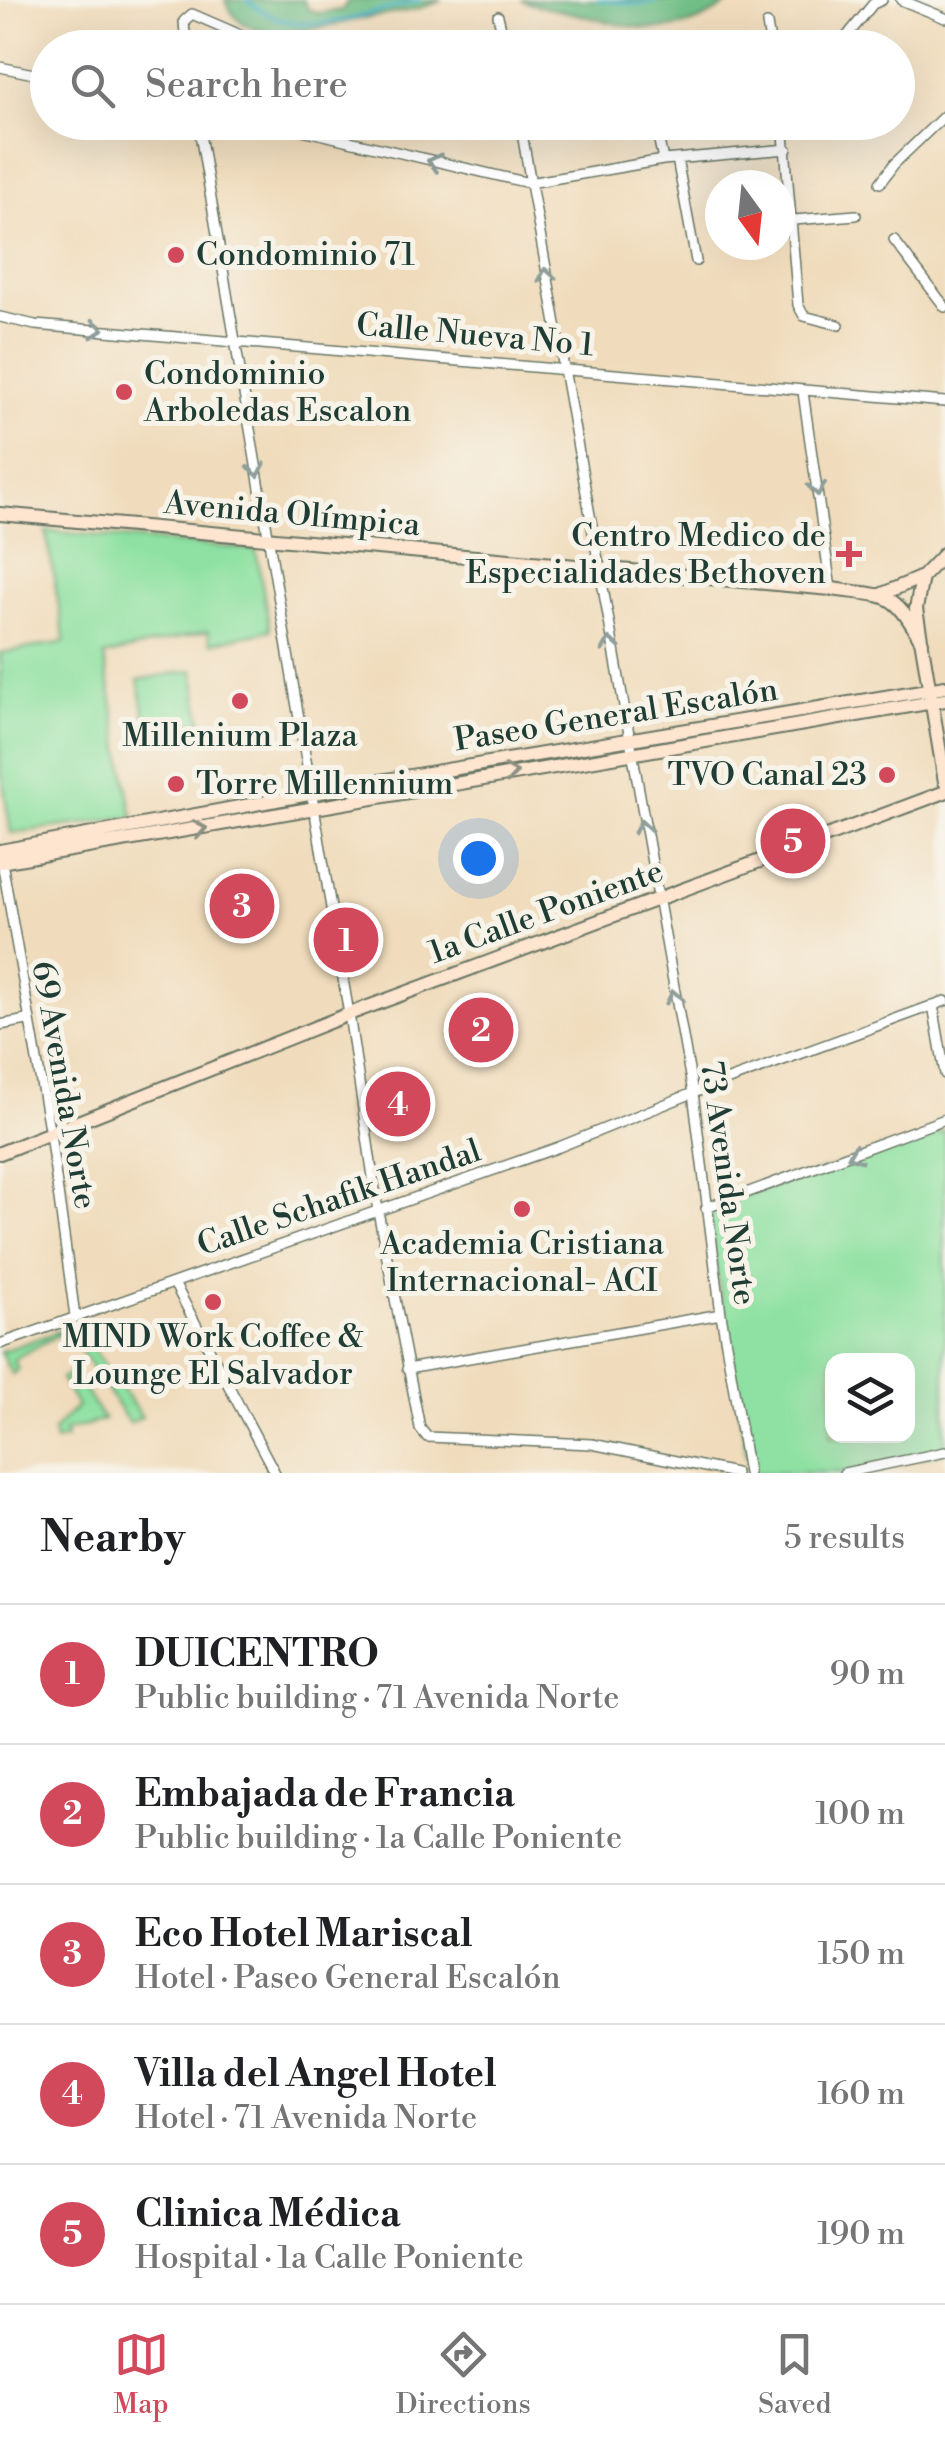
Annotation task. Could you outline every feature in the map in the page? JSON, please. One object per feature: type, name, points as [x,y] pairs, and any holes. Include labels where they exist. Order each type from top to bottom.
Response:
[{"type":"street","points":[[852,30],[873,4],[882,0]]},
{"type":"street","points":[[901,0],[945,18]]},
{"type":"street","points":[[185,30],[184,21],[192,14],[229,30]]},
{"type":"street","points":[[498,16],[502,30]]},
{"type":"street","points":[[766,24],[767,30]]},
{"type":"street","points":[[0,67],[30,73]]},
{"type":"street","points":[[880,184],[894,164],[945,115]]},
{"type":"street","points":[[201,140],[349,1014],[378,1210],[417,1418],[427,1437],[592,1444],[735,1473]]},
{"type":"street","points":[[345,140],[529,183],[663,160],[787,148]]},
{"type":"street","name":"73 Avenida Norte","points":[[523,140],[692,1092],[720,1314],[748,1473]]},
{"type":"street","points":[[659,140],[663,160]]},
{"type":"street","points":[[786,140],[789,170]]},
{"type":"street","points":[[676,159],[696,261]]},
{"type":"street","points":[[795,220],[856,215]]},
{"type":"street","points":[[894,240],[945,307]]},
{"type":"street","points":[[795,241],[798,305],[804,316],[839,326]]},
{"type":"street","name":"Calle Nueva No 1","points":[[0,318],[945,402]]},
{"type":"street","points":[[804,392],[832,589]]},
{"type":"street","name":"Avenida Olímpica","points":[[0,514],[596,565],[877,596]]},
{"type":"street","points":[[877,596],[922,577],[945,553]]},
{"type":"street","points":[[922,577],[916,608],[935,697],[945,782]]},
{"type":"street","points":[[877,596],[904,608],[922,642]]},
{"type":"street","name":"Paseo General Escalón","points":[[1,859],[310,800],[935,697],[945,687]]},
{"type":"street","name":"1a Calle Poniente","points":[[0,1152],[349,1014],[945,792]]},
{"type":"street","name":"69 Avenida Norte","points":[[1,859],[50,1134],[75,1316]]},
{"type":"street","name":"Calle Schafik Handal","points":[[0,1344],[559,1147],[692,1092],[945,1001]]},
{"type":"street","points":[[933,1005],[945,1074]]},
{"type":"street","points":[[0,1026],[28,1020]]},
{"type":"street","points":[[706,1208],[945,1119]]},
{"type":"street","points":[[174,1283],[275,1473]]},
{"type":"street","points":[[408,1369],[720,1314]]},
{"type":"street","points":[[844,1473],[945,1452]]},
{"type":"green space","points":[[225,0],[303,0],[307,8],[317,13],[342,10],[349,0],[442,0],[420,8],[305,30],[261,30],[235,16]]},
{"type":"green space","points":[[521,0],[733,0],[691,23],[652,28]]},
{"type":"green space","points":[[46,531],[256,550],[270,630],[211,643],[208,631],[104,656],[133,817],[11,833],[0,764],[0,653],[65,642]]},
{"type":"green space","points":[[193,670],[202,722],[148,731],[138,680]]},
{"type":"green space","points":[[945,1131],[945,1452],[839,1473],[750,1473],[706,1208]]},
{"type":"green space","points":[[76,1325],[142,1417],[129,1423],[67,1330],[14,1359],[18,1370],[12,1374],[0,1352]]},
{"type":"green space","points":[[73,1372],[104,1420],[64,1431],[66,1438],[55,1441],[53,1431],[77,1406],[61,1379]]},
{"type":"waterway","points":[[247,0],[266,14],[308,24],[352,18],[419,0]]},
{"type":"waterway","points":[[598,0],[640,4],[658,0]]},
{"type":"place","name":"Condominio 71","points":[[176,255]]},
{"type":"place","name":"Condominio Arboledas Escalon","points":[[124,392]]},
{"type":"place","name":"Centro Medico de Especialidades Bethoven","points":[[849,554]]},
{"type":"place","name":"Millenium Plaza","points":[[240,701]]},
{"type":"place","name":"TVO Canal 23","points":[[887,775]]},
{"type":"place","name":"Torre Millennium","points":[[176,784]]},
{"type":"place","name":"Clinica Médica","points":[[793,841]]},
{"type":"place","name":"Eco Hotel Mariscal","points":[[242,906]]},
{"type":"place","name":"DUICENTRO","points":[[346,940]]},
{"type":"place","name":"Embajada de Francia","points":[[481,1030]]},
{"type":"place","name":"Villa del Angel Hotel","points":[[398,1104]]},
{"type":"place","name":"Academia Cristiana Internacional- ACI","points":[[522,1209]]},
{"type":"place","name":"MIND Work Coffee & Lounge El Salvador","points":[[213,1302]]}]
